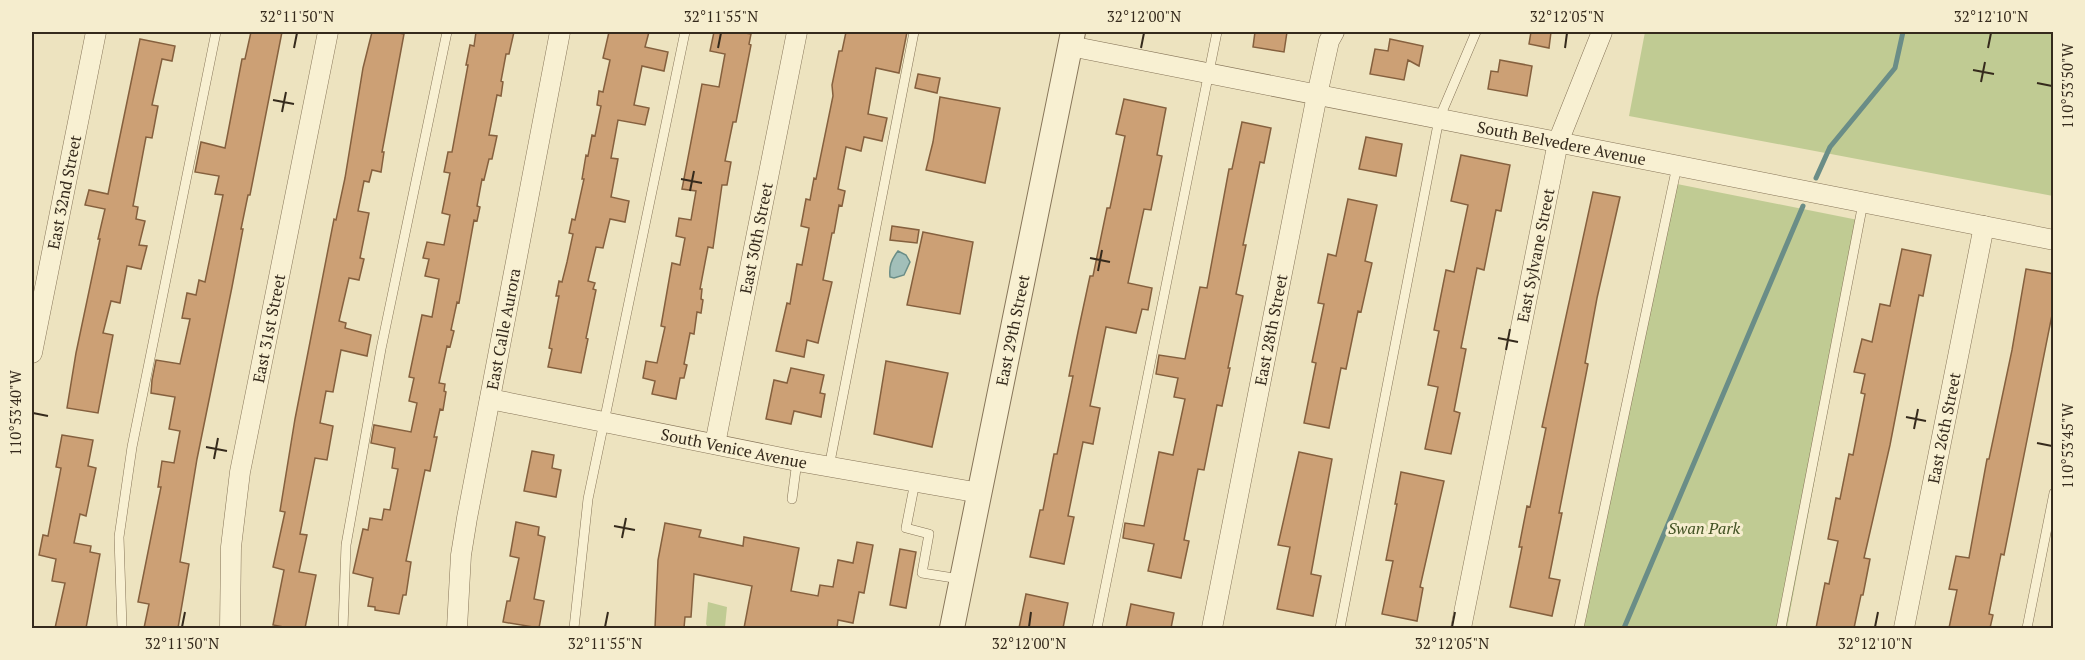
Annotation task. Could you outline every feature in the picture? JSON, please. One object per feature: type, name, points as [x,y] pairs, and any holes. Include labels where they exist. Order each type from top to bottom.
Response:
[{"type":"street","name":"East 32nd Street","points":[[32,353],[96,32]]},
{"type":"street","name":"East 31st Street","points":[[230,628],[231,548],[240,472],[328,32]]},
{"type":"street","name":"East Calle Aurora","points":[[457,628],[461,555],[560,32]]},
{"type":"street","name":"East 30th Street","points":[[715,444],[797,32]]},
{"type":"street","name":"East 28th Street","points":[[1212,628],[1317,94],[1329,41],[1334,32]]},
{"type":"street","name":"East Sylvane Street","points":[[1461,628],[1558,142],[1602,32]]},
{"type":"street","name":"South Belvedere Avenue","points":[[1071,39],[1209,73],[2054,240]]},
{"type":"street","name":"East 29th Street","points":[[952,628],[1071,39]]},
{"type":"street","name":"East 26th Street","points":[[1904,628],[1984,226]]},
{"type":"street","name":"South Venice Avenue","points":[[490,399],[797,461],[980,493]]},
{"type":"lane","points":[[122,628],[119,537],[132,447],[216,32]]},
{"type":"lane","points":[[343,628],[346,545],[381,349],[447,32]]},
{"type":"lane","points":[[574,628],[588,499],[685,32]]},
{"type":"lane","points":[[829,467],[915,32]]},
{"type":"lane","points":[[1097,628],[1217,32]]},
{"type":"lane","points":[[1340,628],[1439,119],[1476,32]]},
{"type":"lane","points":[[1579,628],[1677,166]]},
{"type":"lane","points":[[1781,628],[1863,203]]},
{"type":"lane","points":[[792,499],[797,461]]},
{"type":"lane","points":[[915,482],[906,528],[929,534],[922,573],[962,580]]},
{"type":"lane","points":[[2026,628],[2054,493]]},
{"type":"green space","points":[[1645,32],[2053,32],[2053,196],[1629,116]]},
{"type":"green space","name":"Swan Park","points":[[1672,183],[1863,221],[1787,628],[1582,628]]},
{"type":"green space","points":[[708,602],[727,607],[725,627],[708,628],[706,624]]},
{"type":"water","points":[[898,251],[906,255],[910,262],[904,275],[894,278],[890,277],[890,266]]},
{"type":"building","points":[[251,32],[282,32],[197,459],[180,562],[189,564],[178,628],[144,628],[149,604],[138,602],[161,487],[158,487],[162,461],[174,463],[180,431],[169,429],[175,397],[151,393],[152,380],[156,360],[180,364],[190,319],[182,318],[187,293],[196,295],[199,280],[205,282],[223,195],[215,194],[219,176],[195,172],[201,142],[225,148],[242,59],[245,59]]},
{"type":"building","points":[[372,32],[404,34],[382,152],[384,152],[381,172],[372,170],[369,182],[364,181],[358,211],[369,213],[360,258],[364,259],[359,280],[349,278],[339,321],[346,323],[345,328],[371,335],[367,356],[341,350],[333,392],[326,391],[320,423],[333,426],[327,460],[315,458],[300,534],[307,535],[299,572],[316,575],[305,628],[289,628],[273,625],[284,570],[273,567],[285,512],[280,511],[295,419],[334,219],[336,220],[345,178],[363,68]]},
{"type":"building","points":[[476,32],[514,32],[509,54],[506,54],[501,96],[497,95],[489,135],[497,136],[492,159],[489,159],[484,180],[482,179],[477,206],[480,207],[477,221],[474,220],[459,303],[457,302],[451,330],[454,331],[450,347],[447,346],[439,383],[445,384],[443,410],[440,409],[434,437],[437,437],[430,471],[425,470],[406,561],[411,562],[406,595],[403,595],[399,614],[375,610],[375,607],[368,606],[373,578],[353,573],[363,529],[368,530],[370,518],[382,520],[384,509],[390,510],[398,469],[392,468],[395,448],[371,443],[374,425],[411,432],[417,403],[409,401],[414,378],[409,377],[422,315],[432,317],[439,279],[425,276],[429,259],[423,258],[427,242],[444,245],[450,215],[442,213],[450,173],[444,172],[448,152],[452,152],[470,45],[474,46]]},
{"type":"building","points":[[609,32],[649,32],[645,47],[668,52],[664,71],[642,66],[634,105],[649,108],[645,125],[618,120],[611,158],[618,159],[611,197],[629,201],[625,222],[610,219],[603,248],[596,247],[588,281],[595,283],[593,289],[596,290],[581,373],[548,367],[552,349],[549,348],[559,296],[556,296],[559,281],[562,282],[573,234],[569,233],[572,219],[575,220],[584,179],[582,179],[586,155],[588,156],[592,135],[595,136],[601,106],[597,105],[599,91],[603,92],[610,60],[603,58]]},
{"type":"building","points":[[714,32],[751,34],[749,44],[751,45],[736,122],[733,122],[725,161],[731,162],[727,185],[722,185],[713,248],[708,247],[700,289],[702,289],[701,299],[703,300],[701,313],[697,312],[694,334],[690,333],[684,364],[687,365],[684,378],[680,378],[676,399],[652,394],[655,381],[643,378],[646,361],[657,363],[665,327],[661,326],[672,263],[680,265],[685,238],[676,236],[679,218],[691,220],[696,191],[682,189],[702,84],[719,87],[725,54],[710,51]]},
{"type":"building","points":[[846,32],[907,32],[899,73],[876,68],[868,114],[887,118],[882,141],[864,137],[861,151],[846,147],[838,189],[845,191],[842,206],[839,205],[834,233],[832,233],[823,280],[832,282],[818,343],[807,340],[804,357],[776,351],[787,303],[790,304],[797,264],[802,265],[809,228],[801,226],[806,199],[810,200],[814,178],[816,179],[833,96],[832,85],[839,51],[842,51]]},
{"type":"building","points":[[1255,32],[1287,32],[1284,52],[1253,47]]},
{"type":"building","points":[[1531,32],[1551,32],[1549,48],[1529,44]]},
{"type":"building","points":[[140,39],[175,46],[172,61],[162,59],[152,105],[158,106],[152,138],[146,137],[133,206],[138,207],[136,219],[145,221],[139,245],[147,246],[141,269],[127,266],[120,303],[111,301],[103,333],[113,335],[98,413],[67,408],[105,209],[85,205],[89,190],[108,194]]},
{"type":"building","points":[[1390,39],[1423,46],[1419,66],[1408,60],[1404,80],[1370,74],[1375,49],[1388,51]]},
{"type":"building","points":[[1500,60],[1532,66],[1527,96],[1488,89],[1491,71],[1498,72]]},
{"type":"building","points":[[918,74],[940,78],[937,93],[915,88]]},
{"type":"building","points":[[940,97],[1000,108],[985,183],[926,170]]},
{"type":"building","points":[[1124,99],[1166,108],[1157,155],[1162,156],[1151,210],[1144,209],[1128,283],[1152,288],[1148,310],[1142,309],[1136,333],[1106,327],[1090,406],[1100,408],[1093,444],[1083,442],[1068,516],[1074,517],[1064,564],[1030,557],[1040,510],[1043,510],[1054,454],[1057,454],[1073,376],[1069,376],[1078,332],[1090,276],[1093,276],[1107,208],[1110,208],[1125,136],[1116,134]]},
{"type":"building","points":[[1242,122],[1271,128],[1264,163],[1260,162],[1243,245],[1246,245],[1236,294],[1243,296],[1228,368],[1230,368],[1222,406],[1217,405],[1204,470],[1198,469],[1184,540],[1189,541],[1181,578],[1148,571],[1154,544],[1123,538],[1125,523],[1144,526],[1159,452],[1173,455],[1185,399],[1174,397],[1178,378],[1156,374],[1159,355],[1185,359],[1200,287],[1207,288],[1229,169],[1232,169]]},
{"type":"building","points":[[1366,137],[1402,144],[1396,176],[1359,169]]},
{"type":"building","points":[[1461,155],[1510,165],[1501,211],[1496,210],[1484,270],[1477,268],[1461,348],[1466,349],[1454,411],[1460,413],[1451,454],[1425,449],[1438,387],[1428,385],[1439,331],[1434,330],[1446,270],[1454,272],[1468,205],[1451,201]]},
{"type":"building","points":[[1593,192],[1620,197],[1597,298],[1585,363],[1588,364],[1559,513],[1562,513],[1549,578],[1560,580],[1552,616],[1510,607],[1522,547],[1519,547],[1527,506],[1530,507],[1546,428],[1542,427]]},
{"type":"building","points":[[1348,199],[1377,205],[1365,261],[1372,263],[1361,312],[1358,311],[1346,369],[1341,368],[1329,428],[1304,423],[1316,363],[1312,362],[1324,304],[1318,303],[1328,254],[1336,256]]},
{"type":"building","points":[[892,226],[919,230],[917,243],[890,240]]},
{"type":"building","points":[[923,232],[973,242],[960,314],[907,305]]},
{"type":"building","points":[[1902,249],[1931,255],[1923,296],[1919,295],[1890,445],[1864,558],[1870,559],[1863,595],[1861,595],[1854,628],[1816,628],[1825,583],[1829,584],[1838,541],[1828,539],[1836,498],[1840,499],[1849,454],[1853,455],[1865,394],[1861,393],[1865,374],[1854,372],[1862,339],[1872,342],[1880,304],[1890,306]]},
{"type":"building","points":[[2026,269],[2054,274],[2054,305],[2004,555],[2001,554],[1989,614],[1993,615],[1990,628],[1949,628],[1957,590],[1949,589],[1956,556],[1969,558],[1987,459],[1989,459],[2012,350]]},
{"type":"building","points":[[886,361],[948,373],[932,447],[874,434]]},
{"type":"building","points":[[791,368],[824,375],[820,393],[825,394],[821,417],[794,411],[791,424],[766,419],[774,380],[787,383]]},
{"type":"building","points":[[62,435],[93,440],[88,466],[96,468],[86,516],[80,514],[74,543],[91,546],[90,552],[100,554],[86,628],[55,628],[65,583],[52,581],[56,559],[39,555],[43,535],[48,536],[61,468],[56,467]]},
{"type":"building","points":[[532,451],[554,455],[552,468],[561,470],[556,497],[524,491]]},
{"type":"building","points":[[1299,452],[1332,459],[1311,574],[1321,576],[1313,616],[1277,609],[1290,547],[1278,545]]},
{"type":"building","points":[[1401,472],[1444,481],[1420,587],[1423,588],[1417,621],[1382,614],[1393,561],[1386,560]]},
{"type":"building","points":[[516,522],[539,527],[538,535],[545,537],[534,599],[544,601],[539,628],[503,622],[519,558],[510,556]]},
{"type":"building","points":[[665,523],[701,530],[699,537],[743,546],[744,537],[799,548],[791,591],[818,596],[820,585],[833,587],[838,560],[853,563],[857,542],[873,545],[864,593],[859,592],[853,623],[838,620],[837,628],[744,628],[752,586],[694,574],[691,617],[685,617],[684,628],[655,628],[658,560]]},
{"type":"building","points":[[900,549],[916,552],[906,608],[890,605]]},
{"type":"building","points":[[1026,594],[1068,603],[1063,628],[1019,628]]},
{"type":"building","points":[[1131,604],[1174,613],[1171,628],[1126,628]]},
{"type":"waterway","points":[[1816,178],[1830,147],[1895,68],[1903,32]]},
{"type":"waterway","points":[[1624,628],[1803,206]]}]
